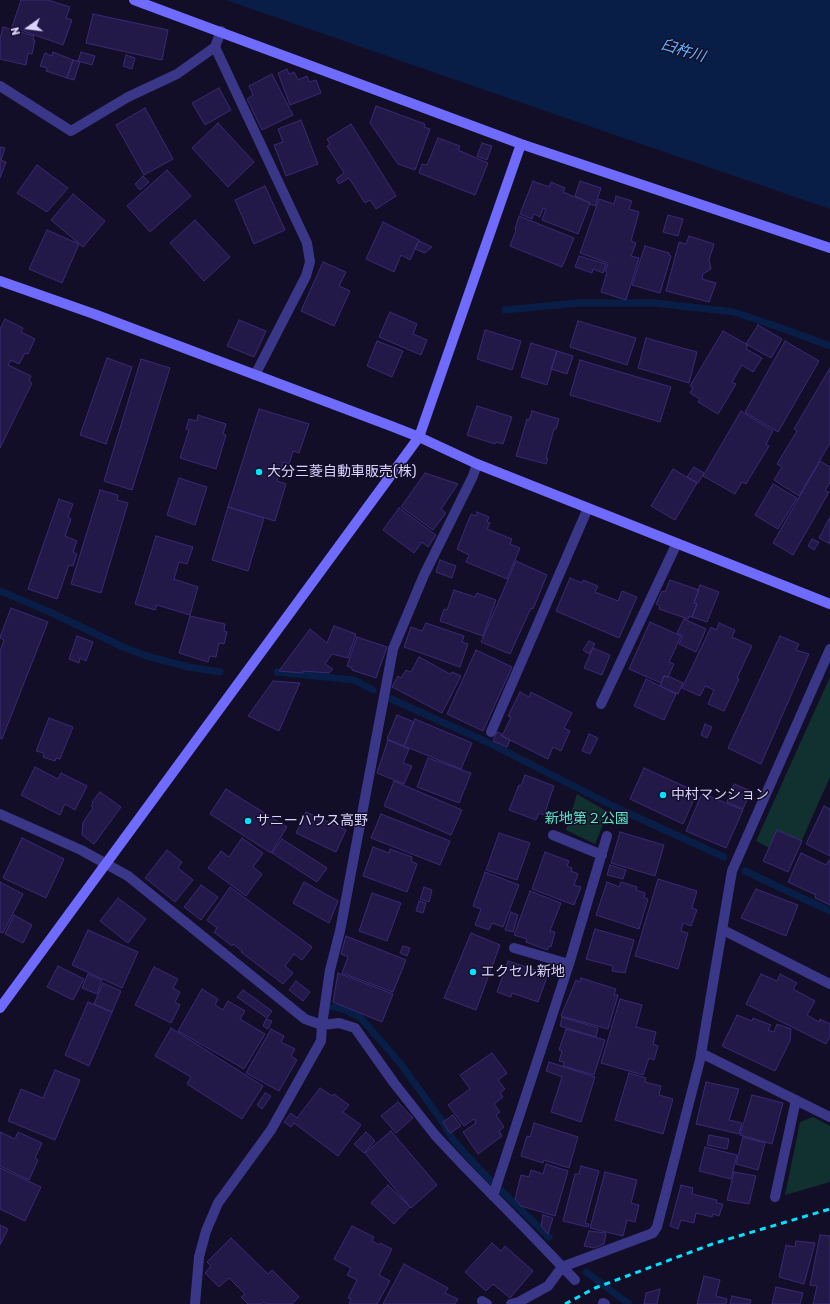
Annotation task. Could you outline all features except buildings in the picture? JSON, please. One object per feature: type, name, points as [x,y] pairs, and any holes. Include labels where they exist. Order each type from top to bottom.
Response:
[{"type":"street","points":[[134,0],[221,31],[521,144],[830,248]]},
{"type":"street","points":[[0,86],[71,131],[128,97],[177,74],[215,47],[221,31]]},
{"type":"street","points":[[215,47],[307,243],[310,262],[306,276],[255,375]]},
{"type":"street","points":[[0,1008],[419,438],[521,144]]},
{"type":"street","points":[[0,282],[94,314],[419,438],[477,464],[830,604]]},
{"type":"street","points":[[195,1304],[199,1257],[206,1231],[218,1204],[271,1130],[321,1041],[330,970],[340,931],[393,649],[424,575],[473,476],[477,464]]},
{"type":"street","points":[[491,732],[588,508]]},
{"type":"street","points":[[601,704],[677,543]]},
{"type":"street","points":[[511,1304],[519,1302],[548,1286],[562,1267],[653,1233],[658,1227],[701,1052],[732,871],[830,649]]},
{"type":"street","points":[[0,814],[81,850],[128,876],[305,1019],[322,1025],[338,1023],[355,1028],[394,1083],[435,1135],[575,1280]]},
{"type":"street","points":[[553,835],[602,855]]},
{"type":"street","points":[[493,1196],[569,964],[607,836]]},
{"type":"street","points":[[723,930],[830,984]]},
{"type":"street","points":[[514,948],[569,964]]},
{"type":"street","points":[[701,1052],[830,1117]]},
{"type":"street","points":[[775,1197],[796,1100]]},
{"type":"green space","points":[[830,677],[830,777],[793,860],[756,841]]},
{"type":"green space","name":"新地第２公園","points":[[577,794],[608,812],[595,844],[566,830]]},
{"type":"green space","points":[[813,1117],[830,1126],[830,1182],[785,1195],[800,1122]]},
{"type":"water","name":"臼杵川","points":[[226,0],[830,0],[830,209],[531,106]]},
{"type":"waterway","points":[[505,310],[577,303],[655,303],[734,312],[830,346]]},
{"type":"waterway","points":[[0,591],[50,612],[123,647],[147,656],[188,667],[220,672]]},
{"type":"waterway","points":[[277,672],[354,680],[373,690]]},
{"type":"waterway","points":[[391,699],[487,742],[617,808],[724,857]]},
{"type":"waterway","points":[[745,871],[830,911]]},
{"type":"waterway","points":[[333,1007],[346,1010],[360,1017],[400,1063],[442,1121],[454,1141],[482,1172],[549,1237]]},
{"type":"waterway","points":[[586,1272],[629,1304]]},
{"type":"railway","points":[[565,1304],[595,1288],[715,1243],[830,1209]]},
{"type":"place","name":"大分三菱自動車販売(株)","points":[[259,472]]},
{"type":"place","name":"中村マンション","points":[[663,795]]},
{"type":"place","name":"サニーハウス高野","points":[[248,821]]},
{"type":"place","name":"エクセル新地","points":[[473,972]]}]
